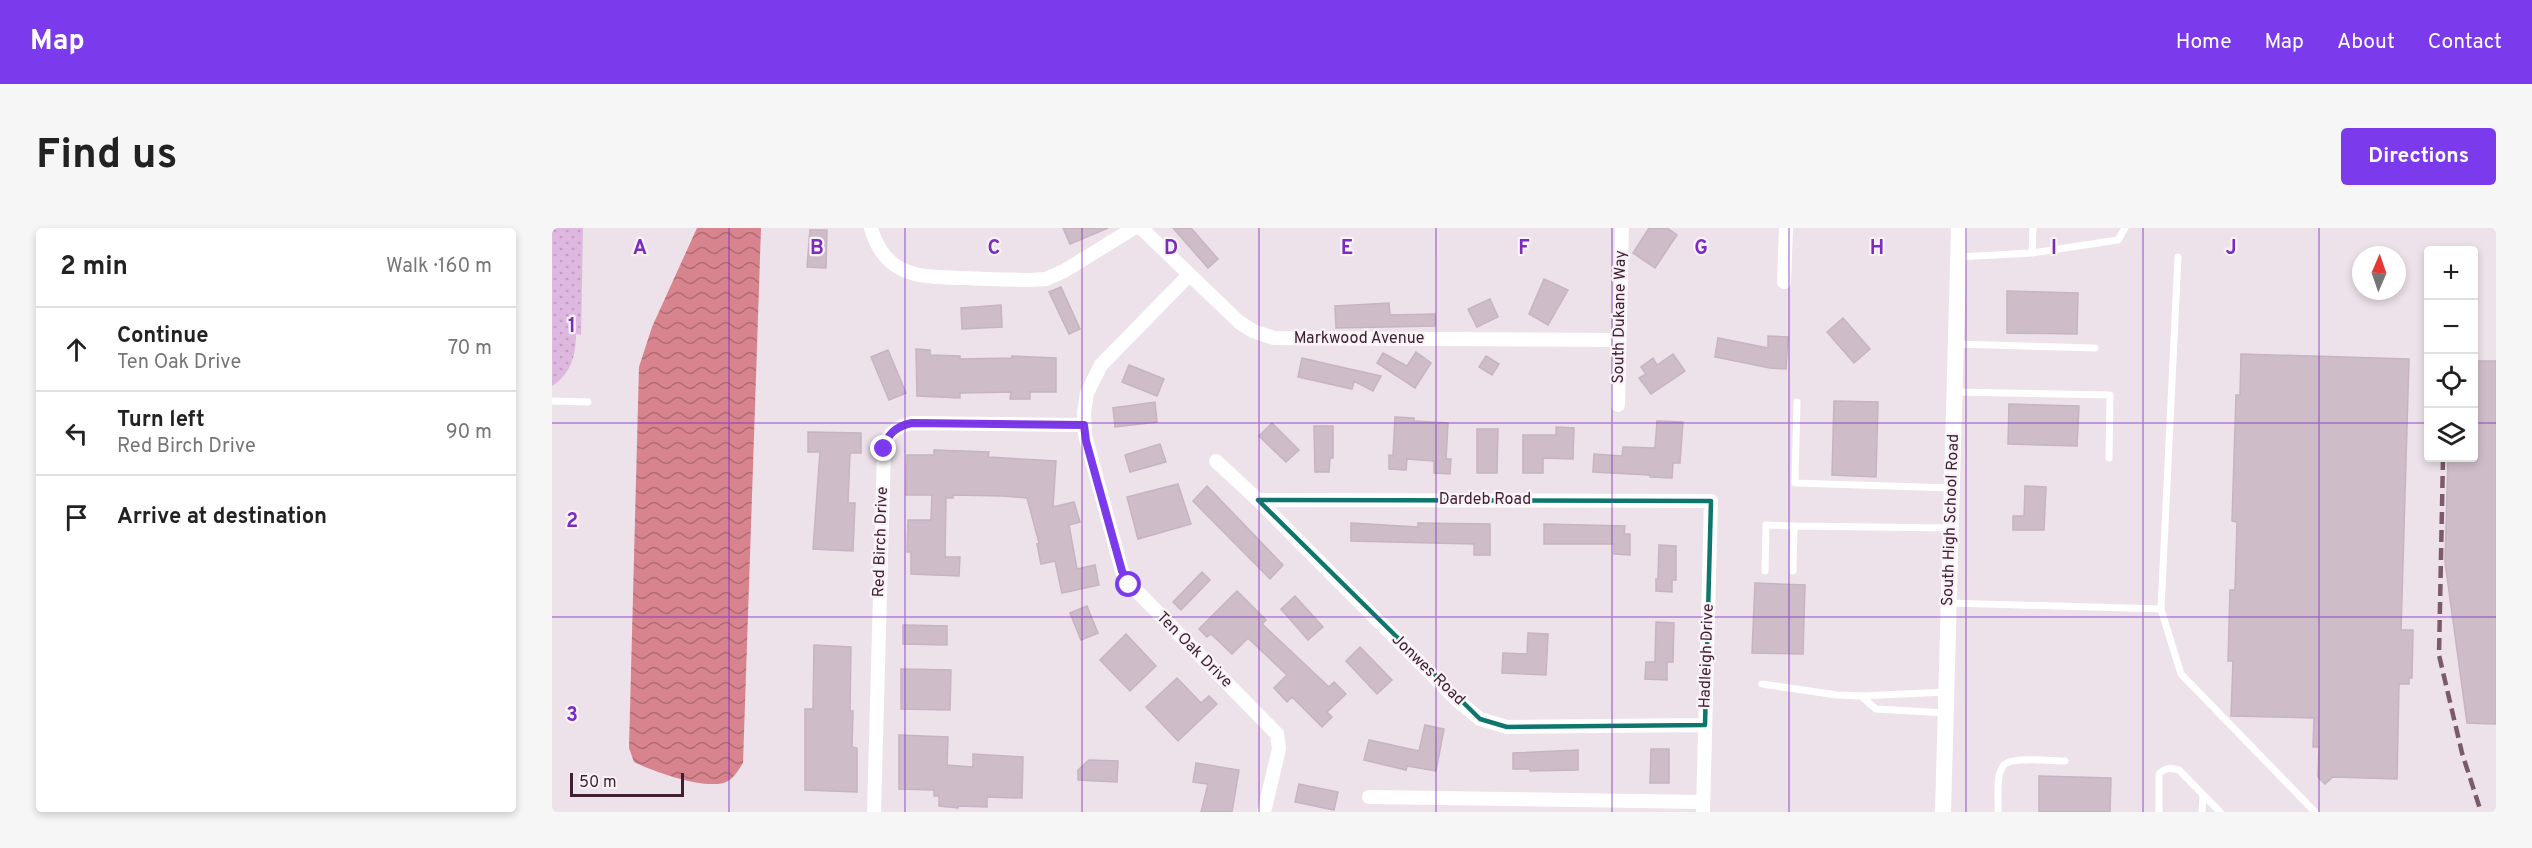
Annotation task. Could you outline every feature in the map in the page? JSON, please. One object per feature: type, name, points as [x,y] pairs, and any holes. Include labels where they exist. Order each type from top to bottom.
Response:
[{"type":"street","points":[[871,228],[884,256],[895,265],[915,275],[1030,280],[1053,277],[1064,272],[1134,228]]},
{"type":"street","name":"Markwood Avenue","points":[[1141,228],[1248,329],[1274,338],[1619,340]]},
{"type":"street","name":"South Dukane Way","points":[[1618,405],[1622,228]]},
{"type":"street","points":[[1784,282],[1786,228]]},
{"type":"street","name":"South High School Road","points":[[1943,812],[1959,228]]},
{"type":"street","name":"Ten Oak Drive","points":[[1189,275],[1101,365],[1088,393],[1084,425],[1086,441],[1122,571],[1127,581],[1277,734],[1279,749],[1264,812]]},
{"type":"street","name":"Red Birch Drive","points":[[874,812],[886,439],[896,428],[912,423],[1084,425]]},
{"type":"street","name":"Jonwes Road","points":[[1216,461],[1258,500],[1458,701],[1480,719],[1507,727],[1705,725]]},
{"type":"street","name":"Dardeb Road","points":[[1258,500],[1711,501]]},
{"type":"street","name":"Hadleigh Drive","points":[[1703,807],[1711,501]]},
{"type":"street","points":[[1369,797],[1703,807]]},
{"type":"lane","points":[[2032,253],[2033,228]]},
{"type":"lane","points":[[1958,258],[2032,253],[2118,240],[2125,228]]},
{"type":"lane","points":[[2178,257],[2162,609],[2181,674],[2315,812]]},
{"type":"lane","points":[[1956,344],[2095,348]]},
{"type":"lane","points":[[1955,392],[2110,395],[2109,458]]},
{"type":"lane","points":[[552,401],[588,402]]},
{"type":"lane","points":[[1797,402],[1796,483],[1952,488]]},
{"type":"lane","points":[[1765,572],[1766,525],[1951,528]]},
{"type":"lane","points":[[1793,571],[1794,526]]},
{"type":"lane","points":[[1949,603],[2162,609]]},
{"type":"lane","points":[[1762,684],[1837,695],[1946,692]]},
{"type":"lane","points":[[1861,696],[1876,709],[1946,713]]},
{"type":"lane","points":[[1998,812],[1999,776],[2004,765],[2012,760],[2065,761]]},
{"type":"lane","points":[[2158,812],[2159,774],[2164,769],[2179,770],[2220,812]]},
{"type":"lane","points":[[2202,812],[2203,795]]},
{"type":"highlighted area","points":[[1258,500],[1711,501],[1705,725],[1507,727],[1480,719]]},
{"type":"shaded area","points":[[552,228],[583,228],[581,335],[576,334],[575,349],[568,370],[552,386]]},
{"type":"water","points":[[697,228],[761,228],[743,763],[730,780],[719,784],[681,779],[634,762],[629,748],[639,367],[652,327]]},
{"type":"building","points":[[1063,228],[1108,228],[1070,244]]},
{"type":"building","points":[[1173,228],[1191,228],[1218,259],[1208,268]]},
{"type":"building","points":[[1649,228],[1667,228],[1677,235],[1655,268],[1633,253]]},
{"type":"building","points":[[810,230],[827,230],[826,268],[807,267]]},
{"type":"building","points":[[1544,279],[1568,290],[1548,325],[1529,314]]},
{"type":"building","points":[[1061,287],[1080,329],[1069,334],[1049,292]]},
{"type":"building","points":[[2007,291],[2078,293],[2077,334],[2007,333]]},
{"type":"building","points":[[1490,299],[1498,317],[1477,327],[1468,309]]},
{"type":"building","points":[[1389,303],[1390,315],[1435,314],[1435,326],[1336,328],[1335,306]]},
{"type":"building","points":[[1001,305],[1002,327],[962,329],[961,308]]},
{"type":"building","points":[[1843,318],[1870,349],[1854,363],[1827,332]]},
{"type":"building","points":[[1768,336],[1788,337],[1786,369],[1715,357],[1718,338],[1768,348]]},
{"type":"building","points":[[916,349],[930,350],[930,355],[960,356],[960,359],[1012,358],[1012,356],[1056,358],[1056,392],[1030,392],[1030,399],[1010,399],[1011,392],[960,393],[960,398],[917,396]]},
{"type":"building","points":[[888,350],[906,393],[889,400],[871,357]]},
{"type":"building","points":[[1416,352],[1431,363],[1415,388],[1377,363],[1383,353],[1407,366]]},
{"type":"building","points":[[1673,354],[1685,371],[1651,394],[1639,378],[1646,374],[1641,367],[1653,358],[1657,365]]},
{"type":"building","points":[[2241,354],[2409,359],[2401,630],[2413,630],[2412,678],[2409,678],[2409,684],[2399,684],[2397,779],[2333,777],[2325,784],[2318,777],[2319,747],[2313,747],[2314,718],[2231,716],[2233,661],[2228,661],[2230,590],[2235,590],[2237,522],[2232,521],[2236,395],[2240,395]]},
{"type":"building","points":[[1486,356],[1499,364],[1492,375],[1479,367]]},
{"type":"building","points":[[1302,358],[1381,376],[1373,391],[1354,381],[1352,389],[1298,377]]},
{"type":"building","points":[[2478,361],[2496,361],[2496,724],[2467,723],[2445,562],[2448,462],[2478,462]]},
{"type":"building","points":[[1129,365],[1164,379],[1157,396],[1122,382]]},
{"type":"building","points":[[1834,401],[1878,402],[1876,477],[1832,475]]},
{"type":"building","points":[[1155,402],[1157,422],[1115,427],[1113,408]]},
{"type":"building","points":[[2009,404],[2079,406],[2077,446],[2008,444]]},
{"type":"building","points":[[1395,417],[1414,418],[1414,421],[1448,423],[1446,459],[1451,459],[1450,474],[1434,473],[1434,461],[1407,459],[1406,470],[1389,469],[1389,455],[1393,456]]},
{"type":"building","points":[[1657,421],[1683,422],[1680,463],[1673,463],[1672,478],[1593,472],[1594,454],[1622,456],[1623,447],[1655,448]]},
{"type":"building","points":[[1272,423],[1299,450],[1286,462],[1259,436]]},
{"type":"building","points":[[1314,426],[1333,426],[1333,458],[1330,458],[1329,472],[1315,472]]},
{"type":"building","points":[[1556,427],[1574,428],[1573,459],[1543,458],[1543,473],[1523,473],[1523,435],[1556,435]]},
{"type":"building","points":[[1477,429],[1498,429],[1497,473],[1477,473]]},
{"type":"building","points":[[808,432],[861,433],[861,453],[850,453],[848,503],[855,503],[853,551],[813,549],[820,452],[808,452]]},
{"type":"building","points":[[1160,444],[1166,462],[1130,472],[1125,455]]},
{"type":"building","points":[[934,450],[989,452],[988,457],[1056,461],[1053,507],[1074,502],[1080,522],[1069,525],[1077,569],[1095,565],[1099,585],[1062,593],[1055,561],[1041,564],[1037,544],[1039,543],[1027,498],[1002,496],[953,495],[953,498],[946,498],[945,557],[960,557],[959,576],[911,574],[911,552],[907,552],[908,520],[931,520],[932,495],[906,495],[907,455],[934,455]]},
{"type":"building","points":[[1178,484],[1191,524],[1138,539],[1127,497]]},
{"type":"building","points":[[1207,486],[1283,565],[1270,579],[1193,501]]},
{"type":"building","points":[[2025,486],[2046,487],[2044,530],[2013,530],[2013,516],[2024,516]]},
{"type":"building","points":[[1351,523],[1418,527],[1418,523],[1490,524],[1490,555],[1474,555],[1474,544],[1351,541]]},
{"type":"building","points":[[1544,524],[1625,526],[1624,534],[1630,534],[1630,555],[1614,554],[1614,544],[1544,544]]},
{"type":"building","points":[[1659,545],[1676,546],[1676,580],[1672,580],[1672,592],[1656,591]]},
{"type":"building","points":[[1202,572],[1210,580],[1181,610],[1173,602]]},
{"type":"building","points":[[1755,583],[1805,585],[1803,654],[1752,653]]},
{"type":"building","points":[[1237,591],[1266,620],[1262,624],[1329,687],[1334,682],[1346,694],[1327,712],[1332,717],[1322,727],[1292,697],[1287,702],[1274,688],[1287,675],[1248,638],[1232,654],[1211,634],[1207,637],[1199,629]]},
{"type":"building","points":[[1295,596],[1323,627],[1308,640],[1281,609]]},
{"type":"building","points":[[1087,606],[1098,633],[1081,640],[1070,613]]},
{"type":"building","points":[[1656,622],[1674,623],[1673,662],[1667,662],[1667,680],[1645,679],[1646,662],[1655,662]]},
{"type":"building","points":[[903,625],[947,626],[947,645],[903,644]]},
{"type":"building","points":[[1528,633],[1548,634],[1546,675],[1502,673],[1503,653],[1527,654]]},
{"type":"building","points":[[1126,634],[1156,666],[1130,691],[1100,660]]},
{"type":"building","points":[[814,645],[851,647],[850,711],[853,711],[852,747],[857,748],[857,792],[805,790],[805,709],[813,709]]},
{"type":"building","points":[[1360,647],[1392,680],[1377,694],[1346,661]]},
{"type":"building","points":[[901,669],[951,670],[950,710],[901,709]]},
{"type":"building","points":[[1177,678],[1201,703],[1209,696],[1217,704],[1178,741],[1146,707]]},
{"type":"building","points":[[1425,725],[1444,729],[1436,771],[1407,766],[1406,770],[1364,760],[1369,740],[1419,751]]},
{"type":"building","points":[[899,735],[948,737],[947,765],[973,767],[973,754],[1023,757],[1022,798],[987,797],[987,807],[958,806],[958,808],[939,806],[939,796],[934,796],[934,790],[899,789]]},
{"type":"building","points":[[1651,749],[1669,749],[1669,783],[1650,783]]},
{"type":"building","points":[[1578,750],[1578,770],[1513,769],[1513,753]]},
{"type":"building","points":[[1089,760],[1118,761],[1117,782],[1078,780],[1078,770]]},
{"type":"building","points":[[1196,763],[1239,770],[1232,812],[1201,812],[1208,784],[1193,782]]},
{"type":"building","points":[[2039,776],[2111,778],[2110,812],[2039,812]]},
{"type":"building","points":[[1299,784],[1338,792],[1334,810],[1295,802]]},
{"type":"railway","points":[[2443,462],[2439,655],[2462,753],[2481,812]]},
{"type":"route","points":[[884,449],[886,439],[891,432],[912,423],[1084,425],[1086,441],[1122,571],[1129,585]]}]
